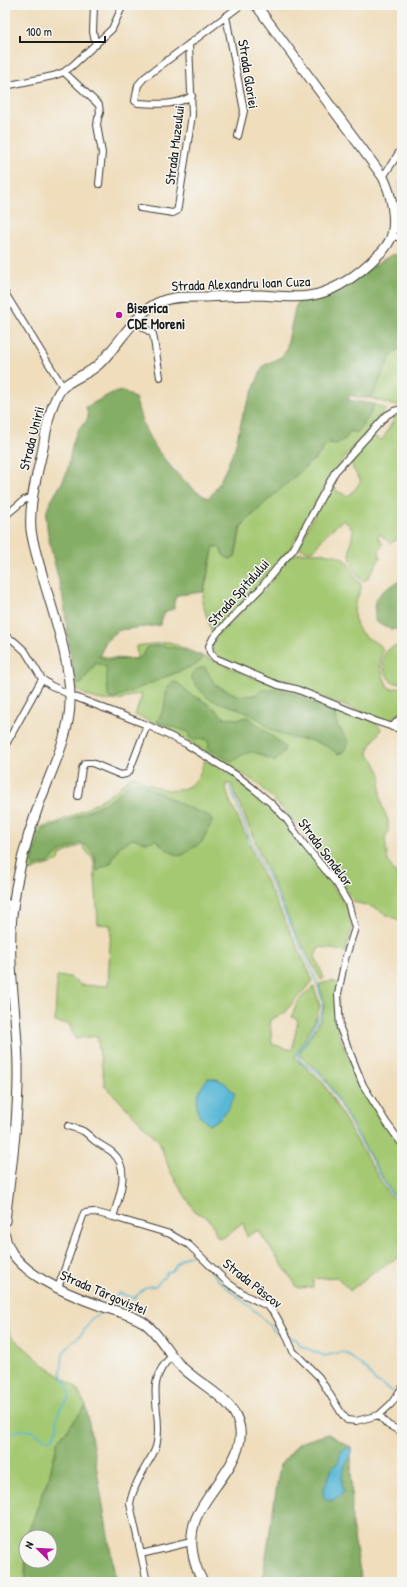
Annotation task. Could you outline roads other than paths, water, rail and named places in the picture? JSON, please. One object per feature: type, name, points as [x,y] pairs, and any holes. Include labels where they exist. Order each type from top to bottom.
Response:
[{"type":"main road","points":[[256,5],[383,177],[390,192],[392,203],[392,236]]},
{"type":"main road","name":"Strada Alexandru Ioan Cuza","points":[[62,387],[99,364],[136,322],[156,303],[168,299],[246,295],[298,297],[317,294],[329,290],[368,264],[383,250],[392,236]]},
{"type":"main road","name":"Strada Unirii","points":[[62,387],[57,396],[48,423],[33,497],[31,515],[32,536],[60,639],[68,675],[70,695]]},
{"type":"main road","points":[[5,1222],[16,1137],[18,1077],[8,939],[10,912],[25,847],[67,726],[71,703],[70,695]]},
{"type":"main road","name":"Strada Târgoviștei","points":[[5,1237],[10,1251],[33,1274],[58,1288],[83,1299],[141,1320],[151,1329],[172,1356],[190,1374],[226,1402],[232,1410],[239,1428],[239,1443],[234,1458],[197,1515],[192,1528],[191,1542],[194,1561],[203,1582]]},
{"type":"street","points":[[94,5],[93,32],[96,45]]},
{"type":"street","points":[[5,86],[39,80],[64,72],[96,45],[114,26],[123,5]]},
{"type":"street","points":[[192,96],[177,103],[167,104],[138,103],[135,101],[138,85],[144,78],[241,5]]},
{"type":"street","name":"Strada Gloriei","points":[[226,16],[244,111],[243,121],[238,136]]},
{"type":"street","name":"Strada Muzeului","points":[[140,208],[166,213],[172,213],[177,210],[191,131],[193,105],[189,44]]},
{"type":"street","points":[[64,72],[99,105],[100,109],[97,125],[102,153],[99,184]]},
{"type":"street","points":[[383,177],[402,148]]},
{"type":"street","points":[[392,236],[402,238]]},
{"type":"street","points":[[5,293],[62,387]]},
{"type":"street","points":[[136,322],[153,334],[160,377]]},
{"type":"street","name":"Strada Spitalului","points":[[402,409],[387,415],[335,472],[293,550],[264,585],[218,632],[210,646],[212,656],[225,662],[278,685],[296,690],[402,730]]},
{"type":"street","points":[[5,516],[24,500],[33,497]]},
{"type":"street","points":[[5,746],[42,679],[25,651],[14,641],[6,637]]},
{"type":"street","name":"Strada Sondelor","points":[[42,679],[58,690],[147,725],[197,750],[236,775],[272,804],[287,820],[303,843],[337,884],[348,903],[355,928],[345,959],[338,994],[340,1028],[363,1085],[386,1122],[402,1144]]},
{"type":"street","points":[[392,727],[402,716]]},
{"type":"street","points":[[78,796],[82,768],[85,763],[92,763],[121,775],[129,772],[147,725]]},
{"type":"street","points":[[5,901],[10,912]]},
{"type":"street","points":[[68,1126],[82,1131],[107,1148],[121,1163],[123,1174],[121,1191],[113,1217]]},
{"type":"street","name":"Strada Pâscov","points":[[58,1288],[84,1213],[94,1212],[170,1234],[182,1239],[228,1283],[245,1295],[267,1306],[276,1314],[293,1351],[299,1359],[319,1377],[347,1420],[356,1421],[379,1415]]},
{"type":"street","points":[[147,1582],[131,1512],[131,1497],[156,1447],[158,1435],[155,1385],[156,1378],[162,1367],[172,1356]]},
{"type":"street","points":[[402,1388],[392,1404],[379,1415],[388,1425],[402,1432]]},
{"type":"street","points":[[141,1554],[191,1542]]},
{"type":"water","points":[[208,1078],[217,1079],[223,1082],[235,1094],[222,1117],[209,1124],[199,1116],[197,1105],[199,1091]]},
{"type":"water","points":[[351,1447],[351,1457],[346,1464],[343,1474],[342,1483],[344,1492],[334,1500],[327,1500],[324,1497],[323,1491],[332,1469],[339,1461],[340,1453],[344,1449]]},
{"type":"waterway","points":[[230,787],[252,844],[315,977],[323,1002],[322,1011],[309,1036],[297,1054],[298,1057],[303,1063],[324,1078],[391,1194],[402,1201]]},
{"type":"waterway","points":[[110,1304],[119,1293],[134,1298],[146,1287],[155,1286],[167,1272],[172,1271],[180,1260],[193,1255],[206,1265],[218,1280],[262,1317],[276,1333],[284,1336]]},
{"type":"waterway","points":[[5,1434],[27,1430],[35,1432],[47,1440],[54,1437],[57,1429],[57,1417],[60,1409],[69,1398],[70,1392],[61,1373],[63,1353],[74,1340],[81,1335],[91,1320],[102,1312]]},
{"type":"waterway","points":[[289,1337],[296,1339],[301,1346],[325,1356],[340,1352],[346,1353],[368,1371],[375,1381],[395,1393]]},
{"type":"place","name":"Biserica CDE Moreni","points":[[119,315]]}]
